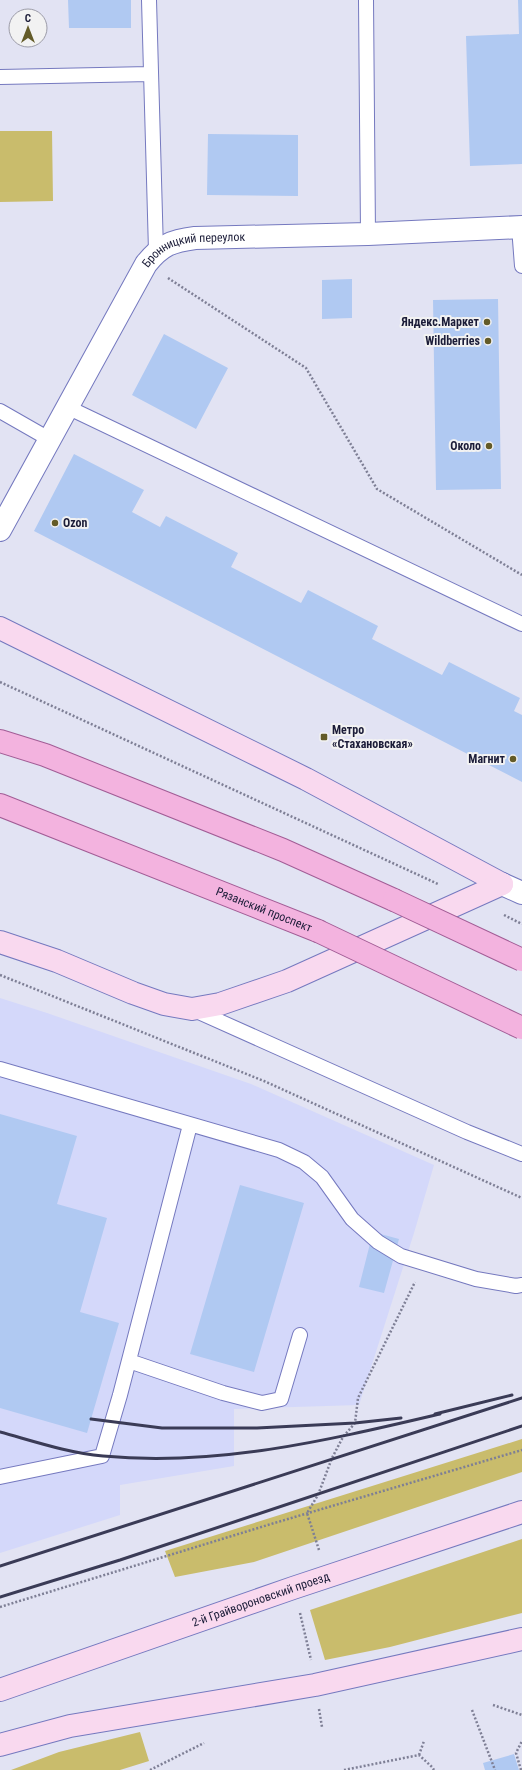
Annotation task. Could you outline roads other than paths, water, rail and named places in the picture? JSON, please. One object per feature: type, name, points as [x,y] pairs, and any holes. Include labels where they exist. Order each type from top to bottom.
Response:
[{"type":"main road","points":[[0,741],[45,755],[283,850],[522,960]]},
{"type":"main road","name":"Рязанский проспект","points":[[0,805],[318,931],[522,1028]]},
{"type":"street","name":"Бронницкий переулок","points":[[0,530],[151,257],[168,244],[195,238],[368,234],[520,227]]},
{"type":"street","points":[[0,628],[306,779],[502,884],[522,893]]},
{"type":"street","points":[[0,942],[58,961],[133,993],[164,1004],[192,1009],[220,1004],[287,981],[471,900],[502,884]]},
{"type":"street","name":"2-й Грайвороновский проезд","points":[[0,1690],[293,1588],[522,1512]]},
{"type":"street","points":[[0,1745],[70,1726],[315,1684],[522,1639]]},
{"type":"lane","points":[[149,0],[151,257]]},
{"type":"lane","points":[[366,0],[368,234]]},
{"type":"lane","points":[[0,77],[150,74]]},
{"type":"lane","points":[[520,227],[522,266]]},
{"type":"lane","points":[[68,407],[522,624]]},
{"type":"lane","points":[[0,411],[49,439]]},
{"type":"lane","points":[[192,1009],[467,1132],[522,1154]]},
{"type":"lane","points":[[0,1069],[280,1150],[304,1162],[322,1177],[352,1219],[378,1242],[401,1256],[476,1279],[516,1286],[522,1285]]},
{"type":"lane","points":[[0,1477],[102,1456],[129,1361],[190,1124]]},
{"type":"lane","points":[[129,1361],[223,1393],[262,1403],[281,1399],[300,1336]]},
{"type":"railway","points":[[435,1414],[512,1395]]},
{"type":"railway","points":[[0,1566],[522,1398]]},
{"type":"railway","points":[[0,1432],[51,1446],[103,1456],[188,1458],[273,1449],[315,1442],[440,1414]]},
{"type":"railway","points":[[91,1419],[162,1428],[257,1428],[355,1423],[401,1418]]},
{"type":"railway","points":[[0,1597],[120,1560],[522,1426]]},
{"type":"place","name":"Яндекс.Маркет","points":[[487,322]]},
{"type":"place","name":"Wildberries","points":[[488,341]]},
{"type":"place","name":"Около","points":[[489,446]]},
{"type":"place","name":"Ozon","points":[[55,523]]},
{"type":"place","name":"Метро «Стахановская»","points":[[324,737]]},
{"type":"place","name":"Магнит","points":[[513,759]]}]
